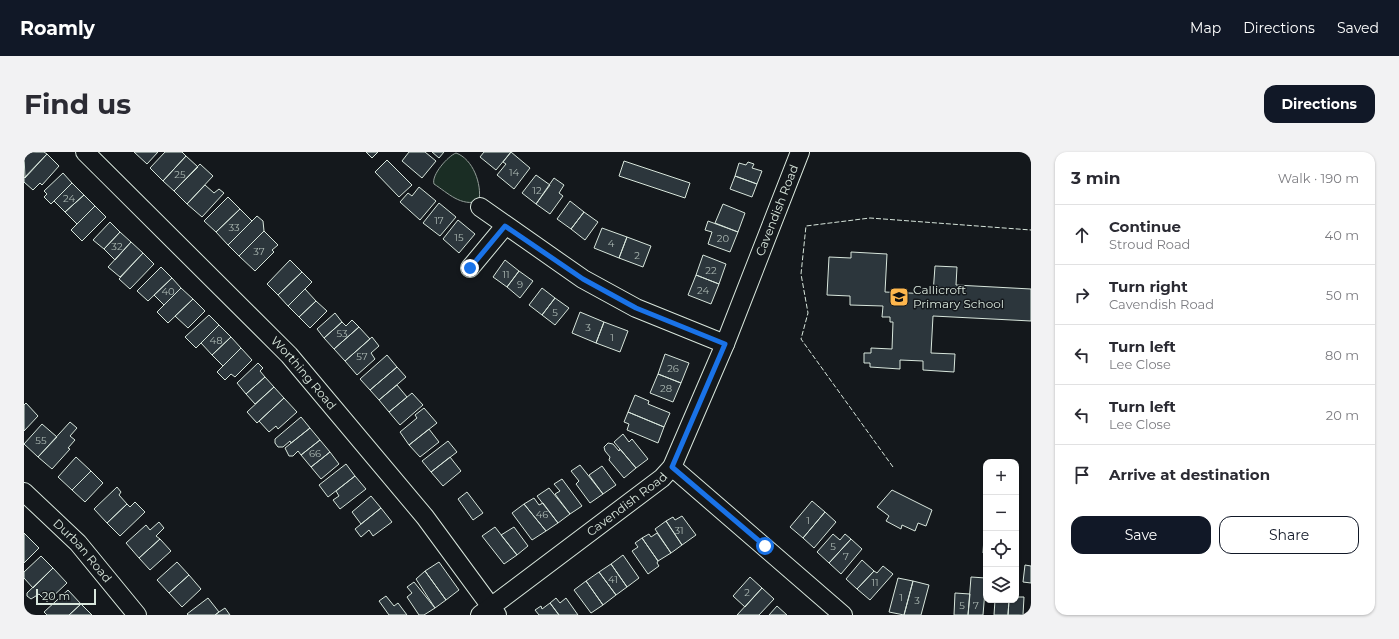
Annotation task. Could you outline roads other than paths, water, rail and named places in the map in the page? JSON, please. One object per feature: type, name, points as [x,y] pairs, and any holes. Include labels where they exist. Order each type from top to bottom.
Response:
[{"type":"street","name":"Worthing Road","points":[[85,152],[289,355],[425,517],[490,612]]},
{"type":"street","name":"Cavendish Road","points":[[490,612],[662,478],[672,467],[725,344],[800,152]]},
{"type":"street","points":[[480,207],[505,226],[583,279],[636,308],[725,344]]},
{"type":"street","points":[[470,268],[505,226]]},
{"type":"street","points":[[672,467],[843,615]]},
{"type":"street","name":"Durban Road","points":[[24,492],[78,543],[137,615]]},
{"type":"place","name":"Callicroft Primary School","points":[[899,297]]}]
